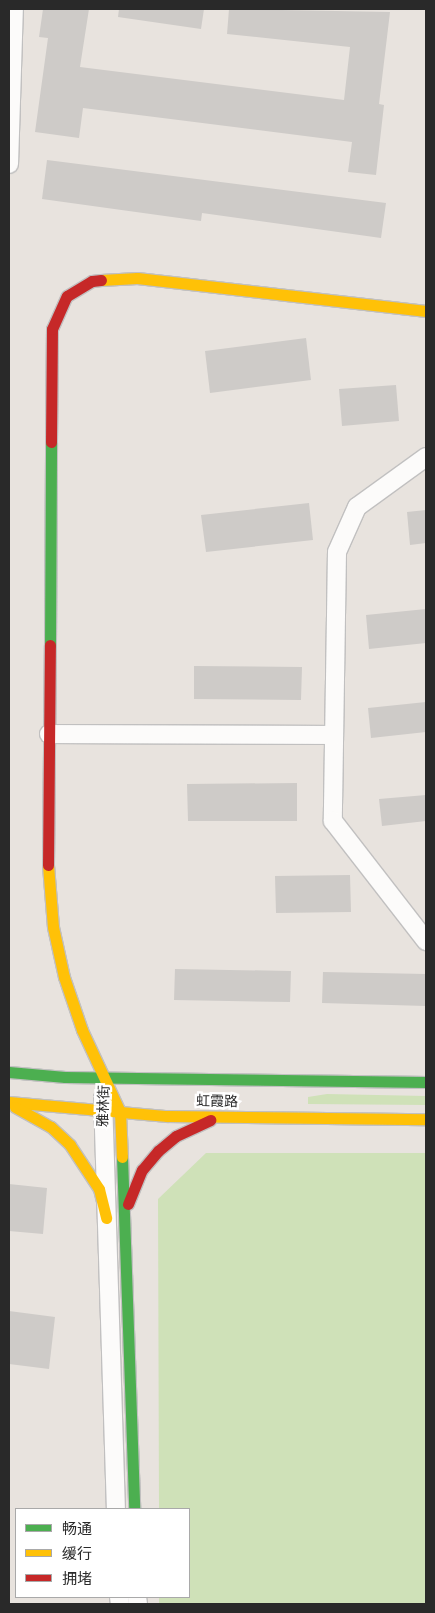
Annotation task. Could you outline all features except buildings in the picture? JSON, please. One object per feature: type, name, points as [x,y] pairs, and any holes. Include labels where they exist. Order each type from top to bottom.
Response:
[{"type":"street","points":[[9,164],[14,9]]},
{"type":"street","points":[[105,1078],[73,1004],[53,927],[48,878],[50,356],[56,312],[68,296],[92,281],[137,278],[426,311]]},
{"type":"street","points":[[426,457],[356,507],[337,552],[333,821],[426,941]]},
{"type":"street","points":[[48,734],[334,735]]},
{"type":"street","name":"虹霞路","points":[[9,1072],[105,1078],[426,1082]]},
{"type":"street","name":"雅林街","points":[[105,1078],[102,1110],[116,1508]]},
{"type":"street","name":"雅林街","points":[[105,1078],[120,1112],[134,1508]]},
{"type":"street","points":[[9,1103],[51,1126],[70,1144],[99,1189],[106,1218]]},
{"type":"street","name":"虹霞路","points":[[9,1103],[120,1112],[223,1117],[426,1119]]},
{"type":"street","points":[[124,1218],[142,1170],[158,1152],[176,1136],[223,1117]]},
{"type":"green space","points":[[327,1094],[426,1096],[426,1105],[308,1104],[308,1097]]},
{"type":"green space","points":[[206,1153],[426,1153],[426,1604],[159,1604],[159,1598],[190,1598],[190,1508],[159,1508],[158,1199]]},
{"type":"traffic: fast","points":[[50,645],[51,442]]},
{"type":"traffic: fast","points":[[9,1072],[65,1077],[426,1082]]},
{"type":"traffic: fast","points":[[122,1157],[134,1508]]},
{"type":"traffic: slow","points":[[101,280],[137,278],[426,311]]},
{"type":"traffic: slow","points":[[48,865],[53,927],[64,977],[82,1030],[120,1112],[122,1157]]},
{"type":"traffic: slow","points":[[9,1102],[167,1116],[426,1119]]},
{"type":"traffic: slow","points":[[15,1107],[51,1127],[70,1145],[99,1189],[106,1218]]},
{"type":"traffic: jam","points":[[51,442],[52,329],[67,296],[92,281],[101,280]]},
{"type":"traffic: jam","points":[[48,865],[50,645]]},
{"type":"traffic: jam","points":[[128,1204],[142,1170],[158,1151],[176,1136],[211,1120]]}]
